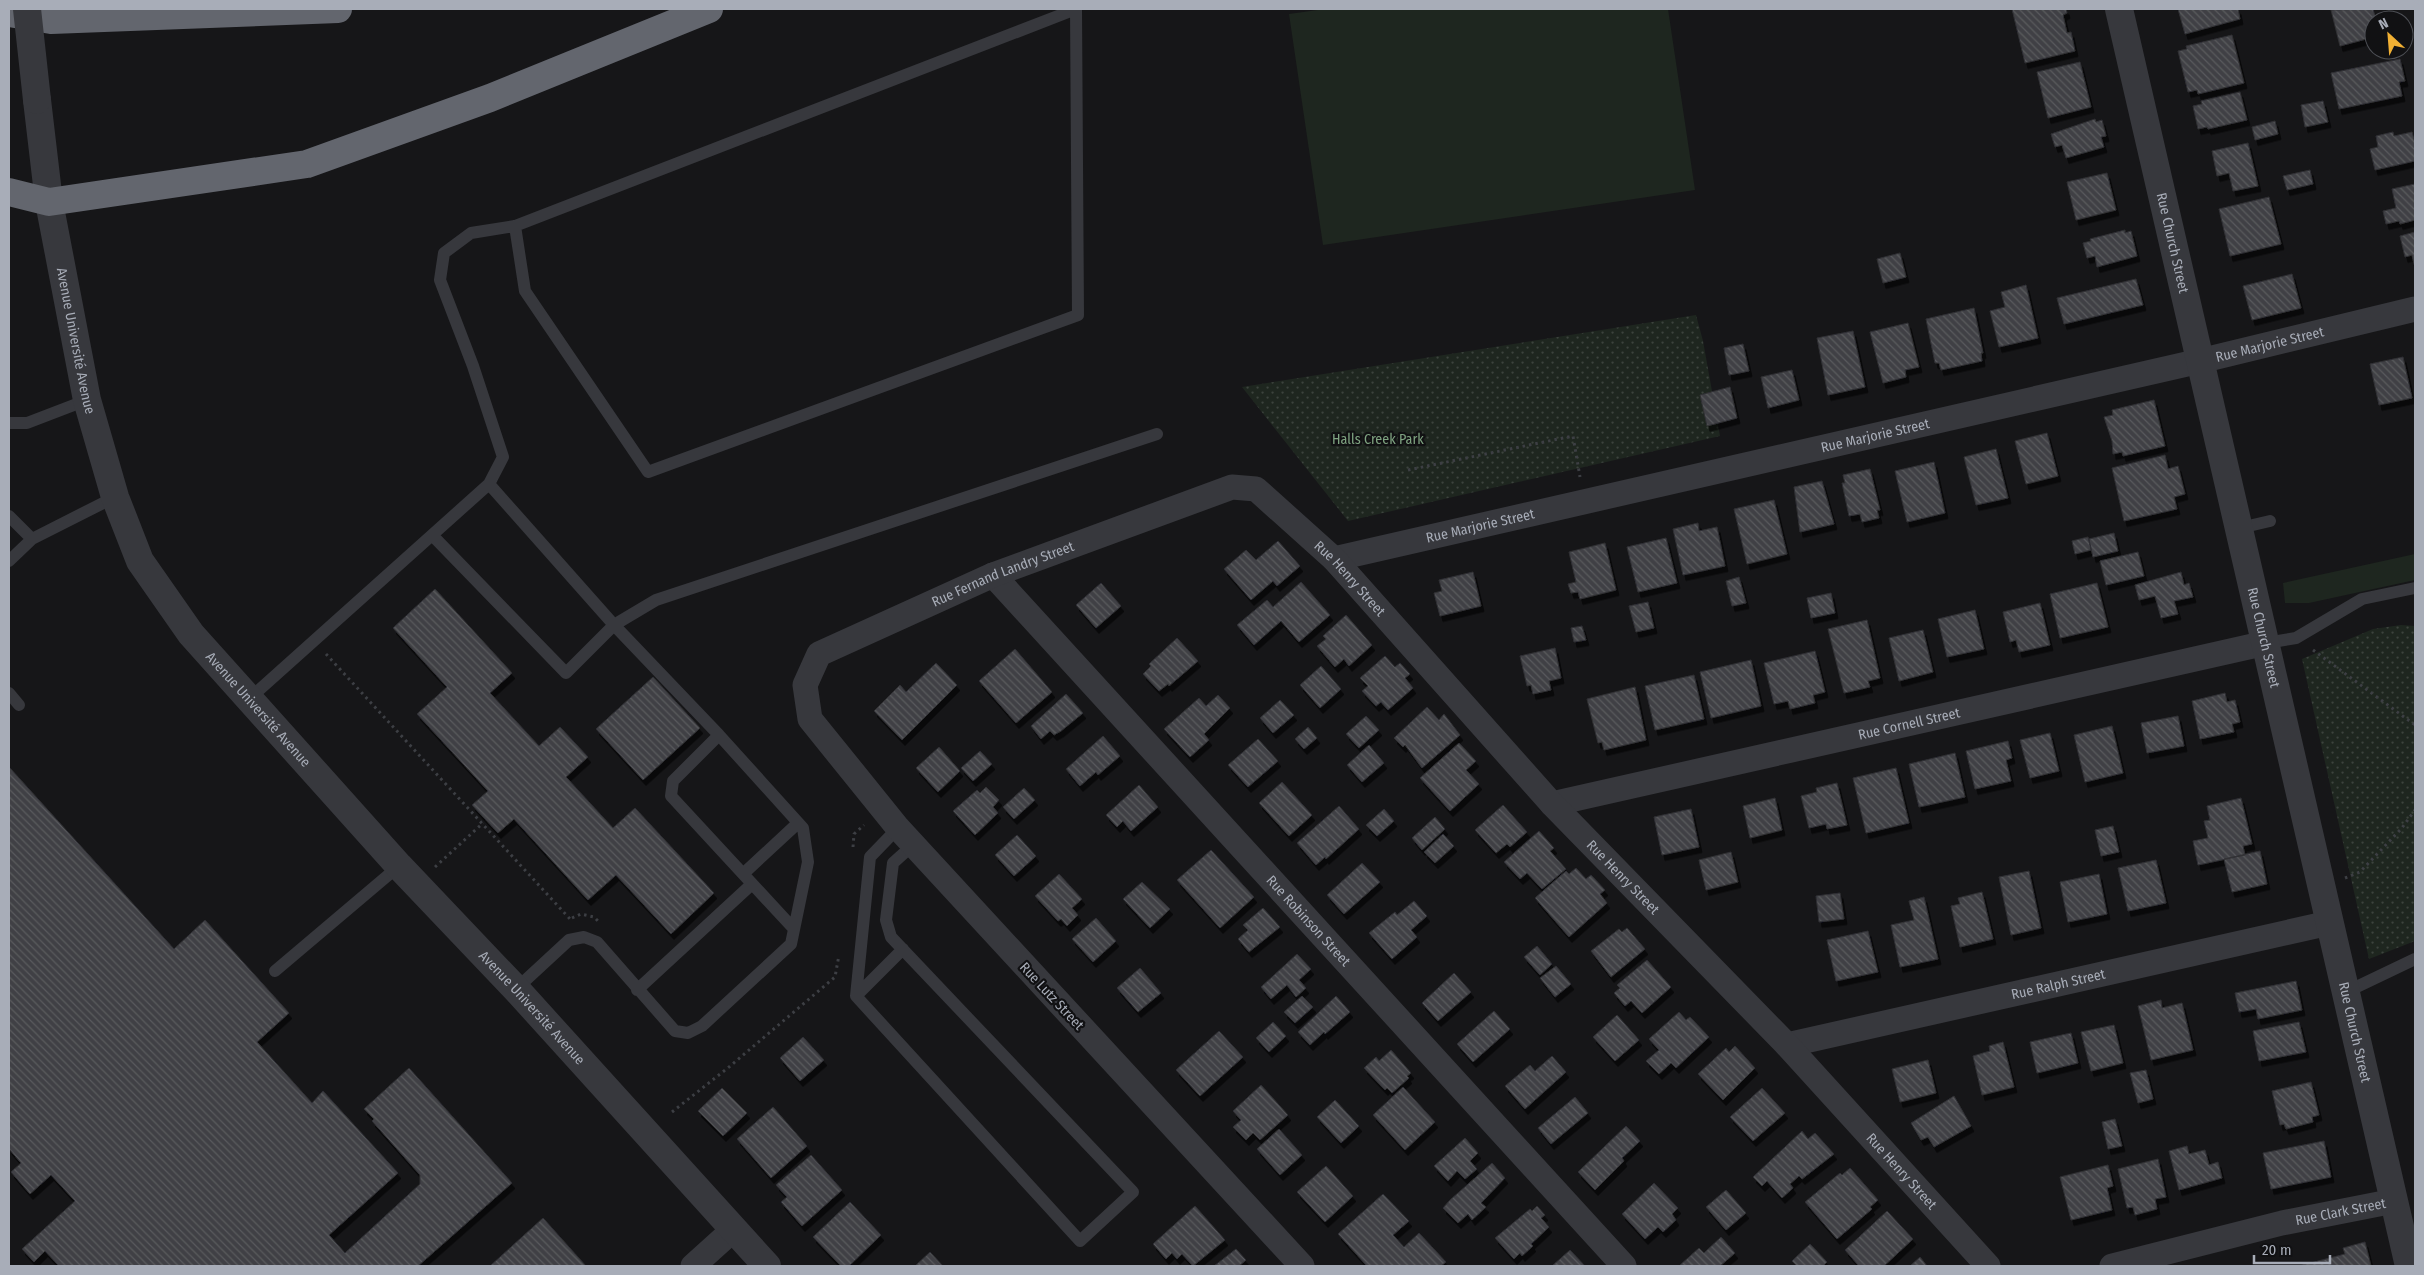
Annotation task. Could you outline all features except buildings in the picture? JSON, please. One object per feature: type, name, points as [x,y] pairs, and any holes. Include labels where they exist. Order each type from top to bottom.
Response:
[{"type":"highway","points":[[9,13],[51,20],[338,9]]},
{"type":"highway","points":[[9,192],[50,202],[308,164],[490,98],[709,9]]},
{"type":"street","name":"Avenue Université Avenue","points":[[26,9],[50,202],[88,400],[115,496],[140,561],[191,634],[408,875],[516,989],[767,1266]]},
{"type":"street","name":"Rue Church Street","points":[[2119,9],[2409,1266]]},
{"type":"street","name":"Rue Marjorie Street","points":[[1334,559],[2200,361],[2415,309]]},
{"type":"street","name":"Rue Fernand Landry Street","points":[[810,719],[805,685],[819,654],[993,575],[1232,487],[1256,489]]},
{"type":"street","name":"Rue Henry Street","points":[[1256,489],[1334,559],[1552,804],[1787,1045],[1988,1266]]},
{"type":"street","name":"Rue Robinson Street","points":[[993,575],[1624,1266]]},
{"type":"street","name":"Rue Cornell Street","points":[[1552,804],[2266,643]]},
{"type":"street","name":"Rue Lutz Street","points":[[810,719],[881,808],[906,836],[1302,1266]]},
{"type":"street","name":"Rue Ralph Street","points":[[1787,1045],[2330,923]]},
{"type":"street","name":"Rue Clark Street","points":[[2112,1266],[2282,1223],[2394,1201]]},
{"type":"street","points":[[693,1266],[734,1229]]},
{"type":"lane","points":[[249,698],[433,536],[489,484],[503,456],[473,366],[440,280],[444,253],[471,234],[515,226],[1076,9],[1078,315],[648,472],[525,291],[515,226]]},
{"type":"lane","points":[[9,423],[27,423],[88,400]]},
{"type":"lane","points":[[433,536],[566,673],[614,625],[656,600],[1157,434]]},
{"type":"lane","points":[[489,484],[614,625],[719,735],[803,828],[808,862],[791,944],[702,1026],[688,1033],[675,1031],[637,990],[597,942],[584,937],[569,940],[516,989]]},
{"type":"lane","points":[[9,561],[32,539],[115,496]]},
{"type":"lane","points":[[9,516],[32,539]]},
{"type":"lane","points":[[2240,528],[2270,521]]},
{"type":"lane","points":[[2266,643],[2296,638],[2362,599],[2415,588]]},
{"type":"lane","points":[[9,693],[19,705]]},
{"type":"lane","points":[[719,735],[672,781],[672,796],[794,929]]},
{"type":"lane","points":[[637,990],[748,879],[798,823]]},
{"type":"lane","points":[[906,836],[893,862],[886,920],[891,937],[1133,1192],[1080,1241],[856,996],[870,857],[906,836]]},
{"type":"lane","points":[[275,971],[408,875]]},
{"type":"lane","points":[[856,996],[903,949]]},
{"type":"lane","points":[[2346,992],[2415,959]]},
{"type":"path","points":[[1408,470],[1573,436],[1584,502]]},
{"type":"path","points":[[2296,638],[2415,725]]},
{"type":"path","points":[[335,663],[570,919]]},
{"type":"path","points":[[852,853],[854,834],[881,808]]},
{"type":"path","points":[[2321,886],[2360,872],[2401,829],[2415,810]]},
{"type":"path","points":[[408,875],[483,823]]},
{"type":"path","points":[[672,1112],[729,1067],[835,977],[839,950]]},
{"type":"green space","points":[[1325,9],[1668,9],[1695,190],[1323,245],[1289,14]]},
{"type":"green space","name":"Halls Creek Park","points":[[1696,315],[1703,341],[1720,436],[1348,521],[1242,387]]},
{"type":"green space","points":[[2415,554],[2415,580],[2309,603],[2285,603],[2283,583]]},
{"type":"green space","points":[[2401,625],[2415,626],[2415,941],[2369,959],[2302,659],[2373,629]]}]
